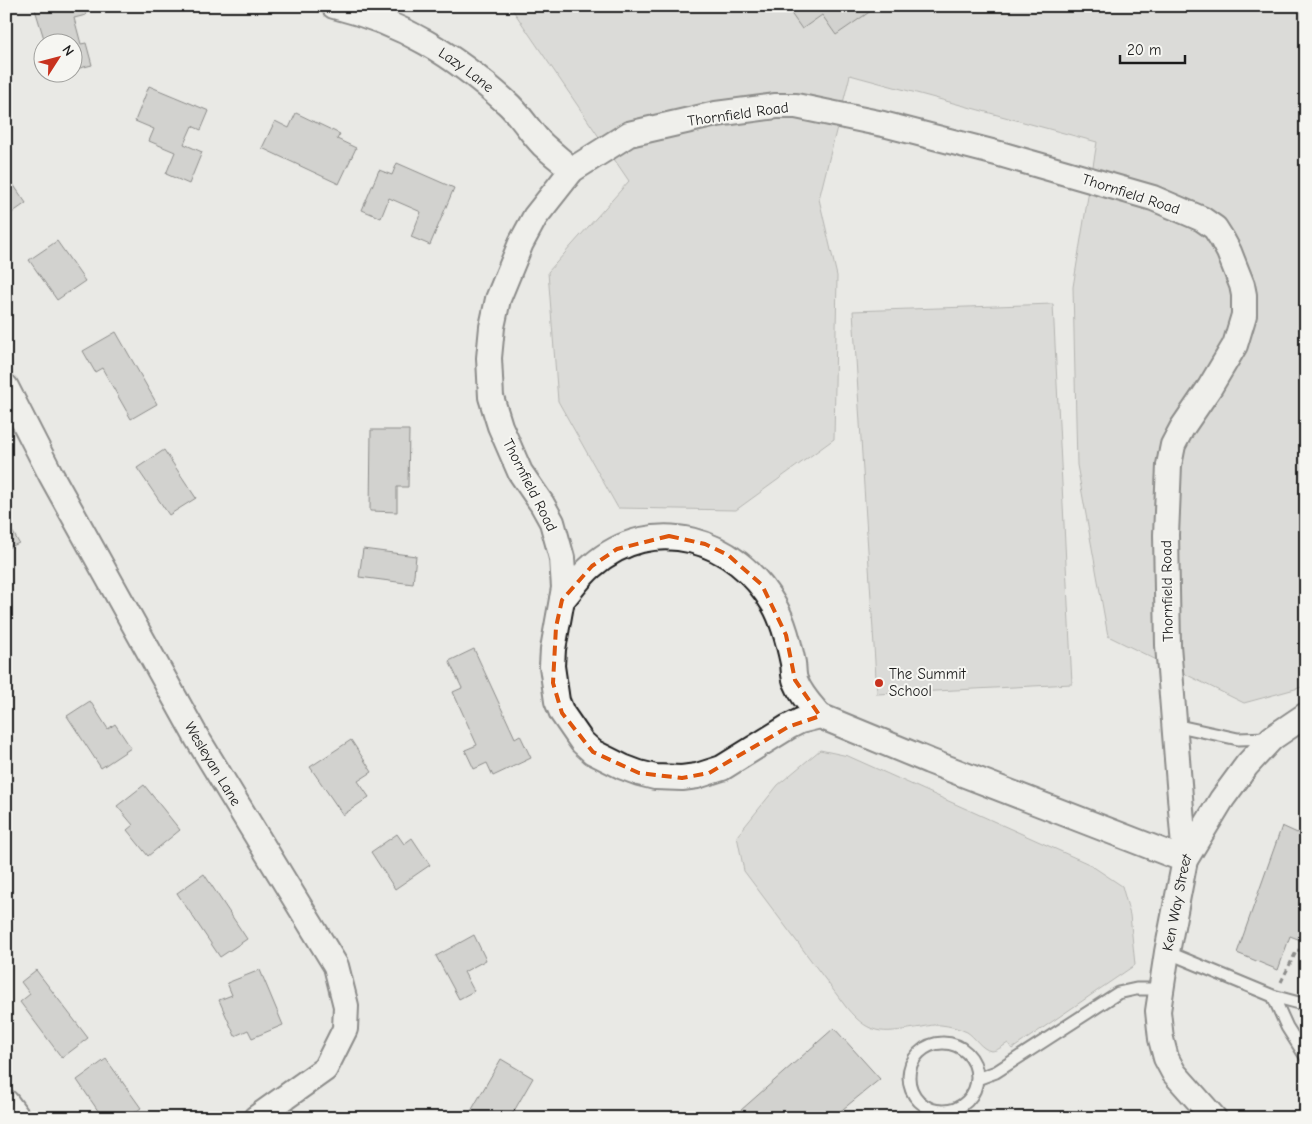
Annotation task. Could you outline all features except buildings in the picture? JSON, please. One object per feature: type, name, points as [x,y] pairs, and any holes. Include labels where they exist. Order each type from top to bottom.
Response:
[{"type":"street","name":"Lazy Lane","points":[[334,6],[365,14],[420,38],[458,61],[507,103],[543,144],[572,170]]},
{"type":"street","name":"Thornfield Road","points":[[562,600],[592,566],[617,549],[631,543],[669,536],[686,538],[704,544],[728,555],[762,585],[776,607],[786,635],[795,680],[808,702],[820,716],[929,761],[1185,860],[1168,645],[1166,535],[1169,465],[1173,446],[1182,428],[1210,387],[1235,345],[1244,315],[1242,284],[1229,252],[1214,228],[1202,219],[1134,192],[1000,154],[883,124],[796,106],[776,106],[716,114],[629,134],[572,170],[535,217],[521,243],[498,299],[492,327],[489,358],[491,397],[500,426],[520,472],[552,522],[562,558],[564,575],[562,600],[552,649],[553,683],[556,702],[572,729],[593,752],[623,767],[655,777],[682,778],[722,768],[788,727],[800,721],[820,716]]},
{"type":"street","name":"Wesleyan Lane","points":[[6,387],[51,475],[197,738],[336,966],[346,1006],[345,1029],[325,1069],[256,1118]]},
{"type":"street","name":"Ken Way Street","points":[[1214,1118],[1174,1073],[1166,1058],[1161,1039],[1158,1012],[1167,952],[1185,860],[1235,781],[1252,759],[1272,738],[1306,714]]},
{"type":"street","points":[[6,1102],[18,1118]]},
{"type":"lane","points":[[1174,725],[1238,739],[1272,738]]},
{"type":"lane","points":[[1167,952],[1274,996],[1306,1006]]},
{"type":"lane","points":[[977,1079],[996,1072],[1118,993],[1136,989],[1162,989]]},
{"type":"lane","points":[[1274,996],[1286,1027],[1306,1058]]},
{"type":"lane","points":[[944,1044],[964,1050],[976,1068],[977,1079],[975,1090],[969,1100],[960,1107],[949,1111],[938,1111],[926,1107],[918,1100],[912,1090],[909,1078],[911,1067],[924,1050],[933,1045],[944,1044]]},
{"type":"path","points":[[1274,996],[1297,950],[1306,952]]},
{"type":"highlighted area","points":[[669,536],[705,544],[728,555],[762,585],[786,635],[795,680],[820,716],[788,727],[709,773],[682,778],[639,773],[593,752],[562,713],[553,683],[556,627],[562,600],[592,566],[617,549]]},
{"type":"shaded area","points":[[510,6],[1306,6],[1306,686],[1244,703],[1108,636],[1077,465],[1073,287],[1097,142],[850,75],[819,199],[837,276],[834,439],[736,510],[618,508],[558,401],[548,272],[629,181]]},
{"type":"shaded area","points":[[1053,304],[1072,684],[877,694],[853,311]]},
{"type":"shaded area","points":[[820,750],[848,756],[1089,864],[1122,886],[1130,915],[1135,965],[1012,1049],[1008,1043],[995,1050],[987,1050],[967,1032],[947,1026],[934,1025],[880,1031],[864,1024],[846,1007],[744,871],[737,836],[778,785]]},
{"type":"place","name":"The Summit School","points":[[879,683]]}]
